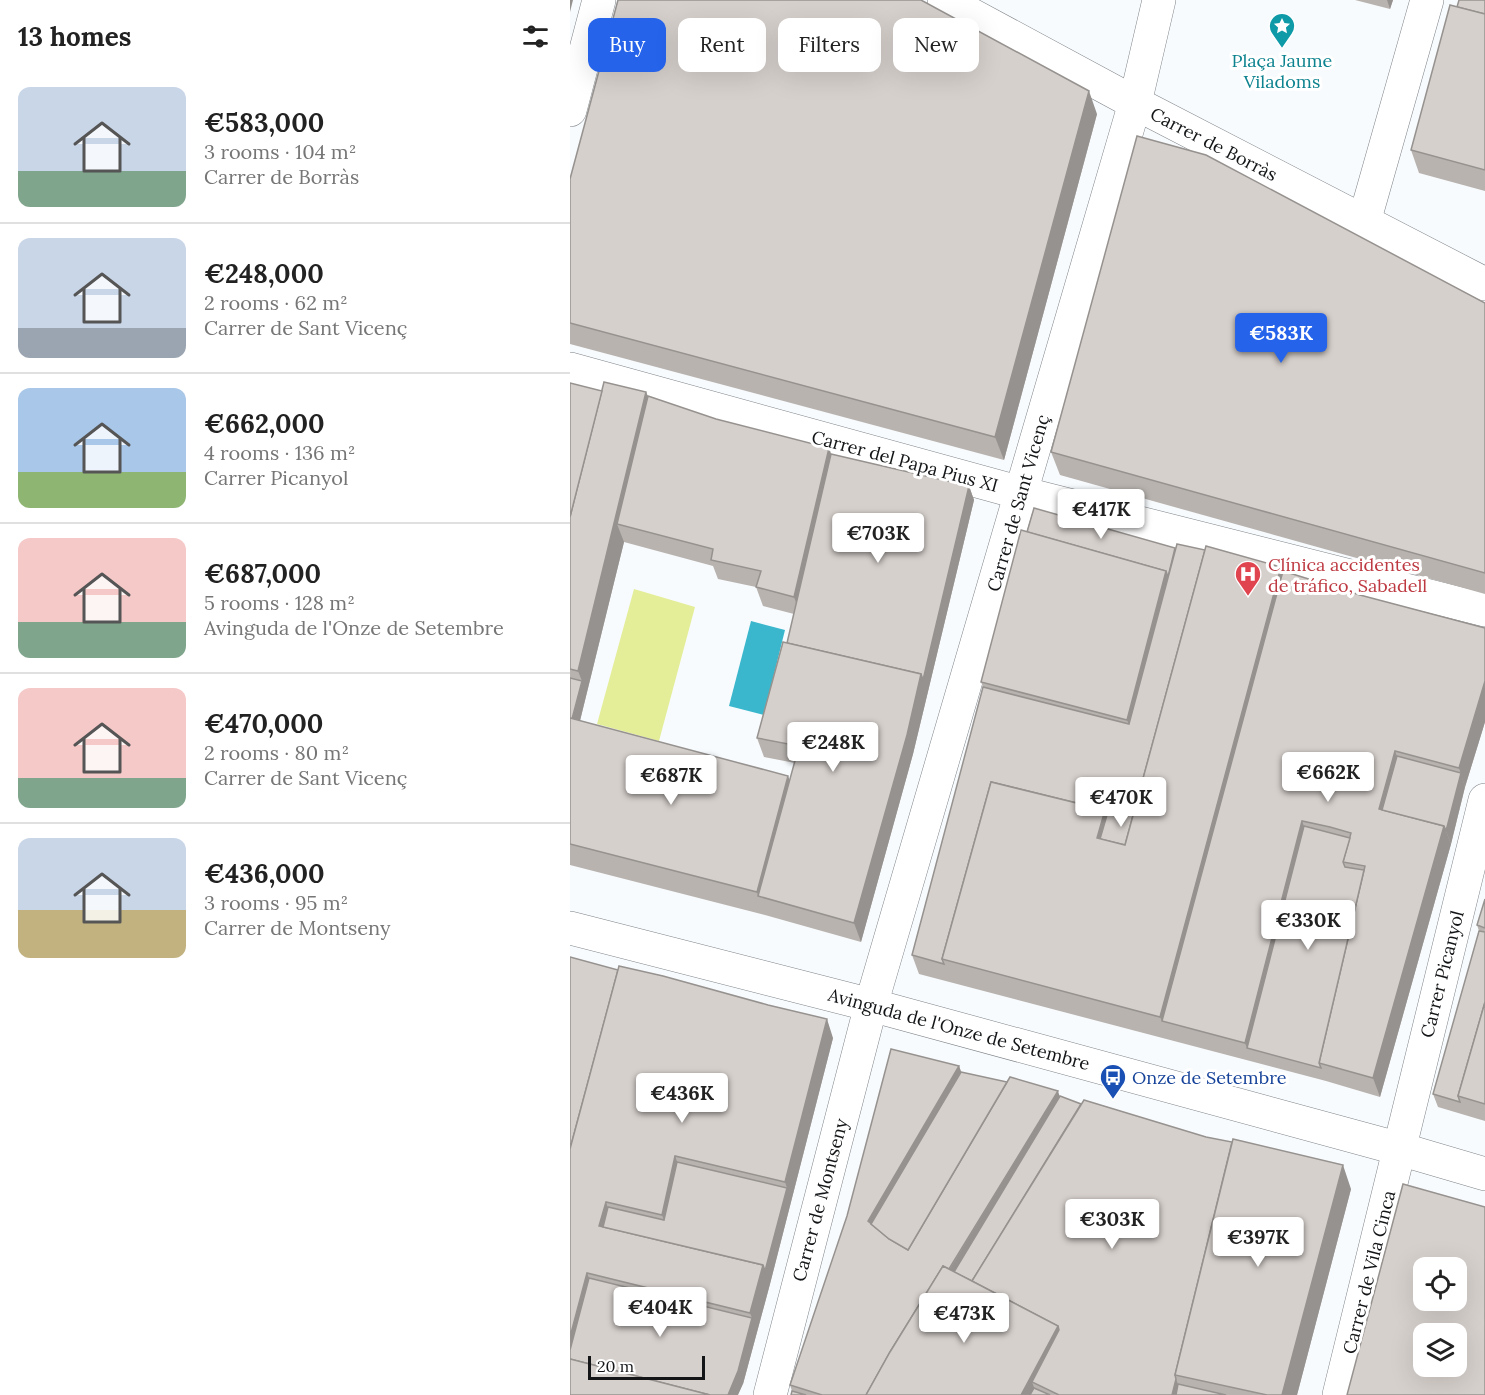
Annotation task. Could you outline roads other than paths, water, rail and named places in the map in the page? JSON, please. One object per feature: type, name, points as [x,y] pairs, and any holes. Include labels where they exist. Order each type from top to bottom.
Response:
[{"type":"street","points":[[570,110],[599,0]]},
{"type":"street","name":"Carrer de Borràs","points":[[944,0],[1134,103],[1485,284]]},
{"type":"street","name":"Carrer de Sant Vicenç","points":[[871,1005],[1134,103],[1159,0]]},
{"type":"street","points":[[1364,222],[1427,0]]},
{"type":"street","name":"Carrer del Papa Pius XI","points":[[570,369],[1021,493],[1485,610]]},
{"type":"street","name":"Carrer Picanyol","points":[[1400,1149],[1485,800]]},
{"type":"street","name":"Avinguda de l'Onze de Setembre","points":[[570,928],[871,1005],[1485,1174]]},
{"type":"street","name":"Carrer de Montseny","points":[[770,1395],[871,1005]]},
{"type":"street","name":"Carrer de Vila Cinca","points":[[1339,1395],[1400,1149]]},
{"type":"water","points":[[751,621],[785,630],[764,715],[729,706]]},
{"type":"place","name":"Plaça Jaume Viladoms","points":[[1282,49]]},
{"type":"place","name":"Clínica accidentes de tráfico, Sabadell","points":[[1248,597]]},
{"type":"place","name":"Onze de Setembre","points":[[1113,1100]]}]
